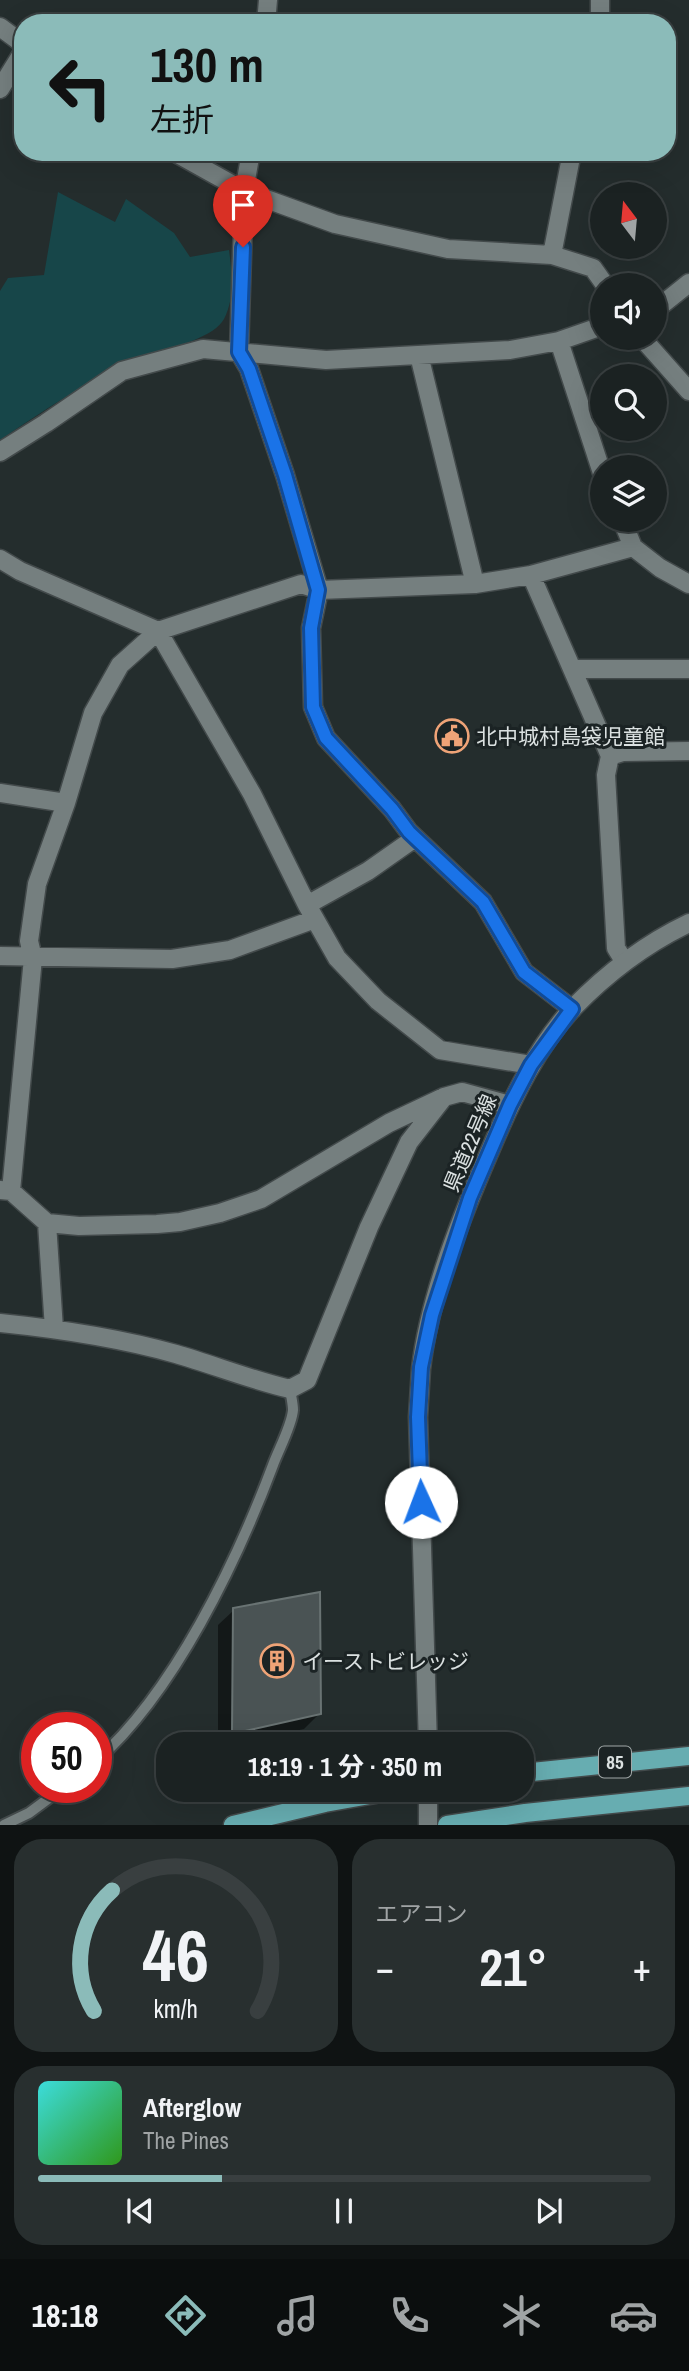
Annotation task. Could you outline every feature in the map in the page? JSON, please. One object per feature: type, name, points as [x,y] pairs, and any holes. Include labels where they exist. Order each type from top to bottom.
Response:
[{"type":"main road","name":"85","points":[[534,1771],[689,1756]]},
{"type":"main road","name":"85","points":[[447,1825],[546,1810],[689,1796]]},
{"type":"main road","points":[[233,1825],[331,1802]]},
{"type":"street","points":[[0,89],[14,66]]},
{"type":"street","points":[[190,161],[244,191],[335,224],[448,249],[552,255],[593,268],[597,273]]},
{"type":"street","points":[[249,161],[244,191],[239,352],[249,369],[285,475],[318,590],[311,628],[313,707],[326,738],[415,838],[483,902],[524,972],[572,1009]]},
{"type":"street","points":[[552,255],[570,161]]},
{"type":"street","points":[[667,301],[689,283]]},
{"type":"street","points":[[0,452],[46,424],[122,371],[203,349],[326,360],[510,350],[559,341],[590,330]]},
{"type":"street","points":[[559,341],[596,455]]},
{"type":"street","points":[[653,350],[689,391]]},
{"type":"street","points":[[419,355],[475,584]]},
{"type":"street","points":[[627,532],[633,547],[660,568],[689,584]]},
{"type":"street","points":[[510,1105],[462,1093],[444,1097],[389,1122],[261,1199],[220,1213],[157,1224],[79,1226],[47,1223],[5,1190],[33,958],[29,941],[37,884],[66,803],[93,713],[120,665],[159,631],[302,584],[318,590],[475,584],[531,575],[633,547]]},
{"type":"street","points":[[0,559],[20,571],[159,631],[253,794],[311,912],[337,958],[369,993],[440,1050],[531,1065]]},
{"type":"street","points":[[531,575],[610,756],[606,775],[616,948],[624,961]]},
{"type":"street","points":[[572,669],[689,668]]},
{"type":"street","points":[[610,756],[623,752],[689,751]]},
{"type":"street","points":[[0,793],[66,803]]},
{"type":"street","points":[[0,956],[172,959],[230,950],[311,912],[415,838]]},
{"type":"street","name":"県道22号線","points":[[428,1732],[418,1417],[421,1367],[432,1315],[449,1258],[470,1198],[510,1105],[531,1065],[572,1009],[624,961],[689,923]]},
{"type":"street","points":[[0,1323],[54,1329],[177,1354],[260,1382],[290,1389],[307,1380],[369,1227],[409,1142],[444,1097]]},
{"type":"street","points":[[47,1223],[54,1329]]},
{"type":"street","points":[[428,1802],[428,1825]]},
{"type":"lane","points":[[112,1747],[169,1675],[253,1520],[293,1412],[290,1389]]},
{"type":"lane","points":[[4,1825],[42,1803]]},
{"type":"shaded area","points":[[58,192],[115,222],[126,199],[174,233],[190,257],[229,250],[232,276],[230,302],[224,319],[212,331],[137,360],[96,380],[0,440],[0,291],[8,278],[44,275]]},
{"type":"building","name":"イーストビレッジ","points":[[320,1592],[321,1714],[232,1732],[233,1608]]},
{"type":"place","name":"北中城村島袋児童館","points":[[452,736]]},
{"type":"place","name":"イーストビレッジ","points":[[277,1661]]},
{"type":"route","points":[[243,247],[239,352],[249,369],[285,475],[318,590],[311,628],[313,707],[326,738],[392,809],[409,832],[483,902],[524,972],[572,1009],[531,1065],[510,1105],[470,1198],[449,1258],[432,1315],[421,1367],[418,1417],[421,1502]]}]
